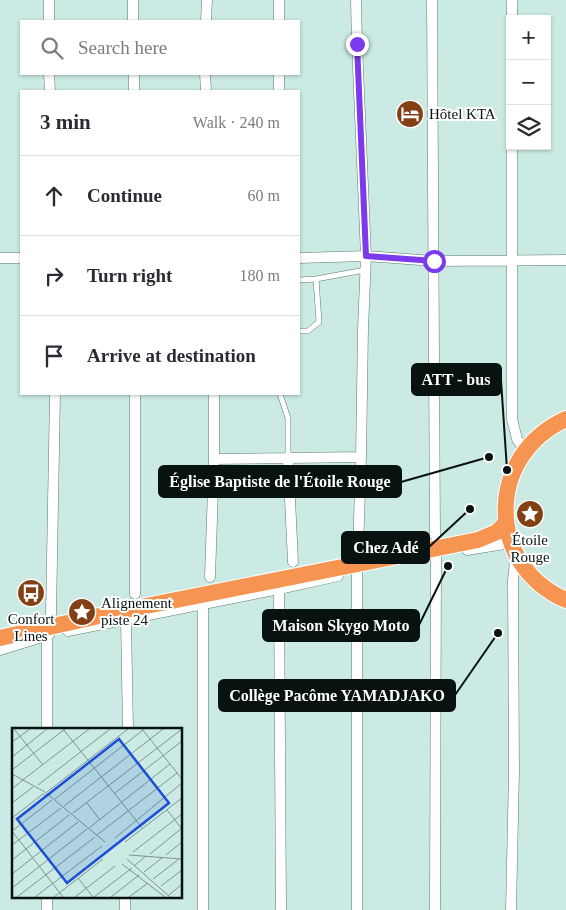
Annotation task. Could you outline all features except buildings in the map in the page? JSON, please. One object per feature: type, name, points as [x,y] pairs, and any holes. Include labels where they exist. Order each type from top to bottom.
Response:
[{"type":"highway","points":[[566,419],[543,432],[525,451],[515,467],[509,484],[506,502],[506,523],[513,549],[535,580],[550,592],[566,600]]},
{"type":"highway","points":[[0,638],[126,610],[478,540],[497,532],[506,523]]},
{"type":"street","points":[[49,0],[49,20]]},
{"type":"street","points":[[133,0],[133,20]]},
{"type":"street","points":[[206,0],[206,20]]},
{"type":"street","points":[[279,0],[279,20]]},
{"type":"street","points":[[356,0],[366,256],[358,551]]},
{"type":"street","points":[[432,0],[435,536]]},
{"type":"street","points":[[512,0],[512,15]]},
{"type":"street","points":[[49,75],[50,90]]},
{"type":"street","points":[[134,75],[134,90]]},
{"type":"street","points":[[205,75],[206,90]]},
{"type":"street","points":[[279,75],[279,90]]},
{"type":"street","points":[[512,150],[512,419],[517,440],[525,451]]},
{"type":"street","points":[[300,258],[366,256],[434,261],[566,260]]},
{"type":"street","points":[[0,258],[20,258]]},
{"type":"street","points":[[51,614],[55,395]]},
{"type":"street","points":[[135,395],[135,594]]},
{"type":"street","points":[[210,576],[214,395]]},
{"type":"street","points":[[214,459],[362,457]]},
{"type":"street","points":[[288,458],[293,562]]},
{"type":"street","points":[[0,650],[47,635],[279,589],[436,555],[513,549],[514,771],[511,910]]},
{"type":"street","points":[[435,910],[437,750],[436,555]]},
{"type":"street","points":[[357,571],[357,910]]},
{"type":"street","points":[[279,589],[280,910]]},
{"type":"street","points":[[202,910],[203,603]]},
{"type":"street","points":[[126,620],[128,728]]},
{"type":"street","points":[[47,635],[47,728]]},
{"type":"lane","points":[[300,280],[366,270]]},
{"type":"lane","points":[[300,331],[308,331],[318,322],[316,279]]},
{"type":"lane","points":[[280,395],[288,418],[288,458]]},
{"type":"place","name":"Hôtel KTA","points":[[410,114]]},
{"type":"place","name":"Église Baptiste de l'Étoile Rouge","points":[[489,457]]},
{"type":"place","name":"ATT - bus","points":[[507,470]]},
{"type":"place","name":"Chez Adé","points":[[470,509]]},
{"type":"place","name":"Étoile Rouge","points":[[530,514]]},
{"type":"place","name":"Maison Skygo Moto","points":[[448,566]]},
{"type":"place","name":"Confort Lines","points":[[31,593]]},
{"type":"place","name":"Alignement piste 24","points":[[82,612]]},
{"type":"place","name":"Collège Pacôme YAMADJAKO","points":[[498,633]]},
{"type":"route","points":[[357,44],[366,256],[434,261]]}]
